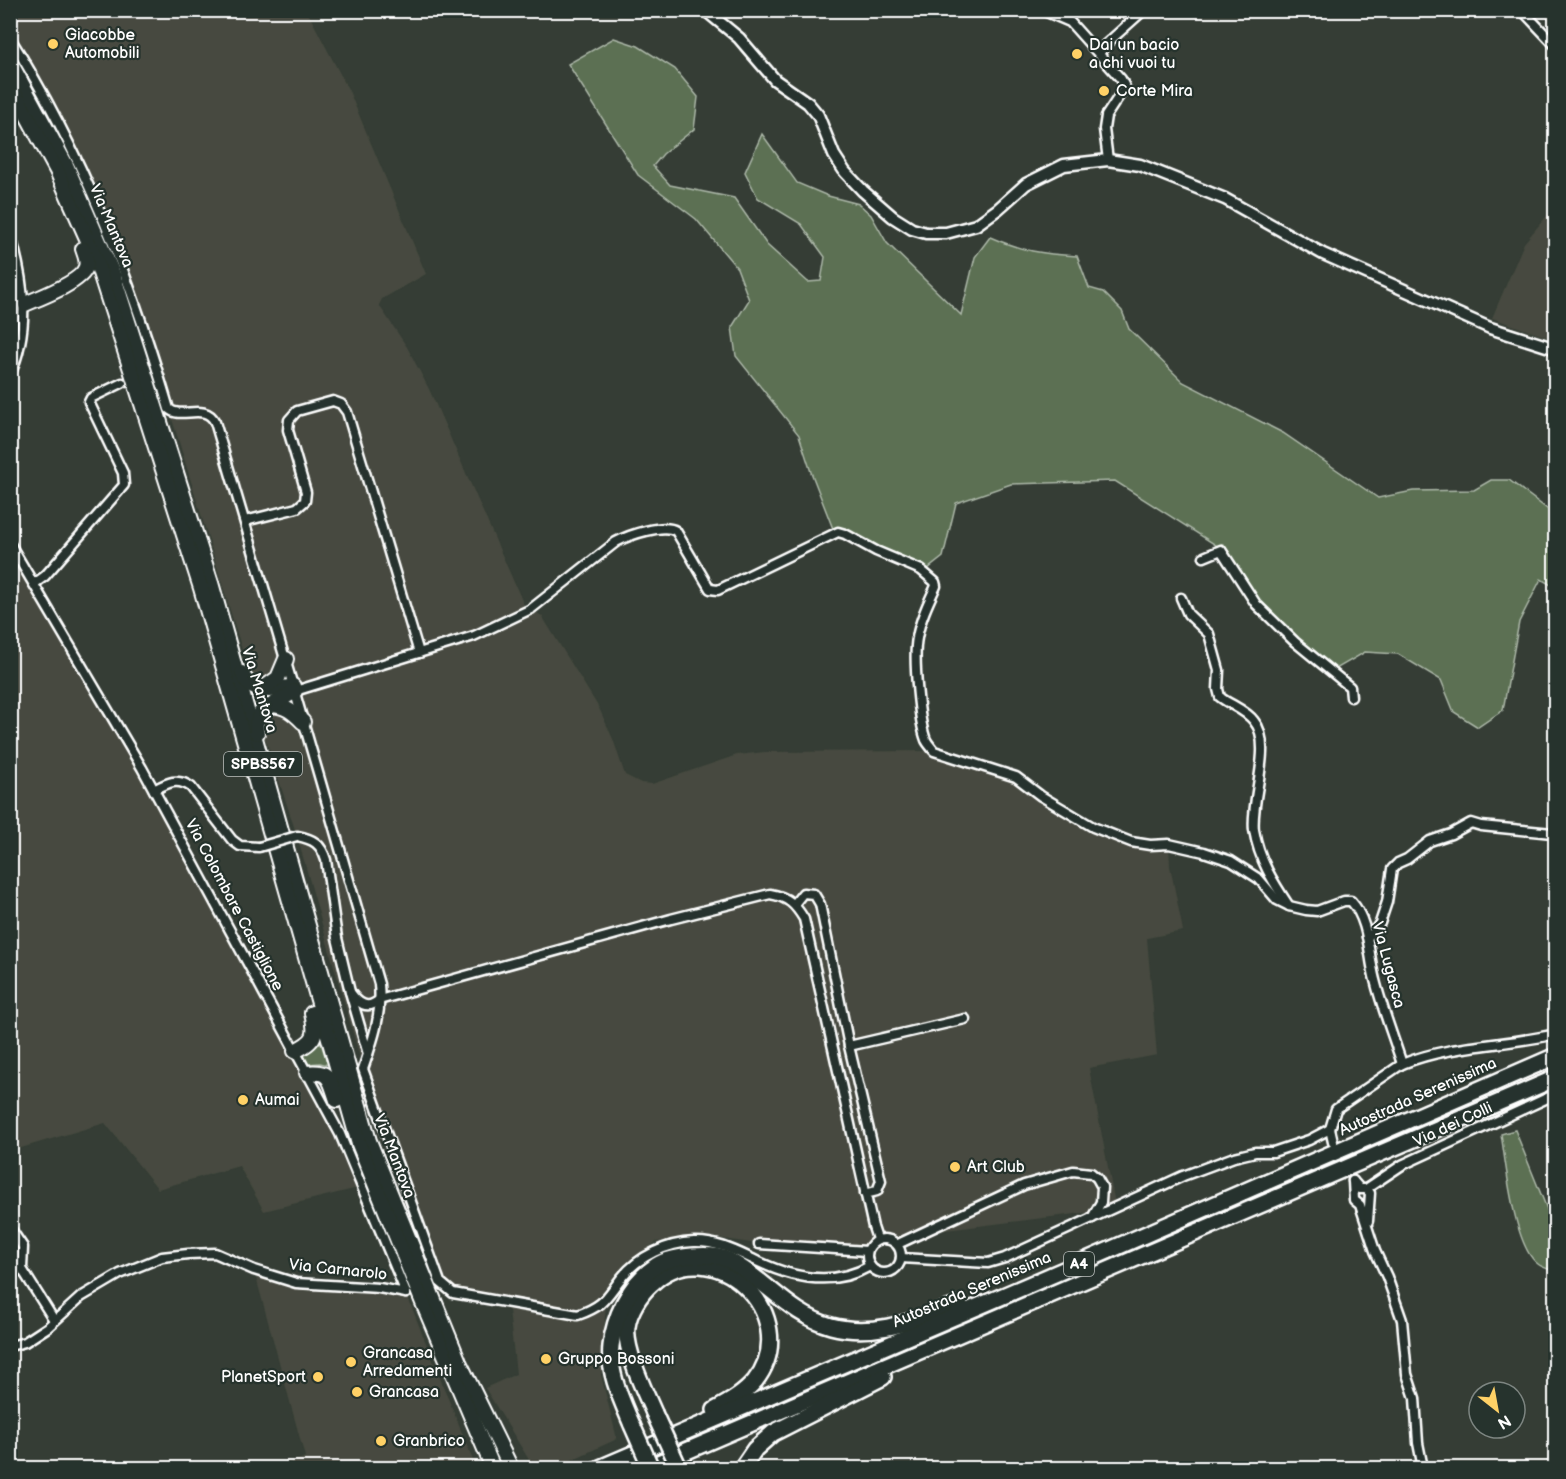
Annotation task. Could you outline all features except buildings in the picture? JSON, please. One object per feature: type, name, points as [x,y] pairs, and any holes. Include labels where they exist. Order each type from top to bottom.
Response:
[{"type":"highway","name":"Via Mantova","points":[[10,62],[66,165],[107,257],[208,572],[369,1142],[459,1362],[511,1468]]},
{"type":"highway","name":"Via Mantova","points":[[10,84],[65,189],[94,254],[201,588],[359,1144],[493,1468]]},
{"type":"highway","points":[[65,189],[87,265],[85,271],[76,280]]},
{"type":"highway","points":[[25,304],[76,280],[85,279],[97,283],[111,309]]},
{"type":"highway","points":[[229,647],[235,653],[249,686],[261,690],[294,688]]},
{"type":"highway","points":[[261,690],[278,678],[286,659]]},
{"type":"highway","points":[[257,741],[258,716],[294,688]]},
{"type":"highway","points":[[273,705],[291,711],[303,722]]},
{"type":"highway","points":[[295,1051],[314,1038],[316,1029],[309,999],[306,963]]},
{"type":"highway","name":"Autostrada Serenissima","points":[[600,1468],[1556,1056]]},
{"type":"highway","points":[[307,1073],[320,1071],[326,1074],[343,1115],[359,1144]]},
{"type":"highway","name":"A4","points":[[649,1468],[1556,1078]]},
{"type":"highway","points":[[649,1468],[618,1393],[612,1367],[611,1348],[614,1329],[621,1310],[636,1284],[653,1267],[677,1257],[702,1255],[726,1259],[799,1312],[830,1326],[867,1330],[915,1320],[1073,1266]]},
{"type":"highway","points":[[631,1455],[734,1400],[756,1380],[763,1366],[769,1343],[765,1314],[751,1291],[725,1270],[702,1265],[678,1267],[656,1279],[641,1293],[627,1327],[629,1347],[654,1413],[679,1468]]},
{"type":"highway","points":[[742,1468],[755,1449],[773,1433],[980,1325]]},
{"type":"street","points":[[705,10],[739,38],[775,80],[808,103],[818,115],[834,155],[845,172],[893,217],[912,229],[926,233],[965,230],[986,218],[1026,184],[1064,165],[1108,160],[1140,165],[1225,199],[1323,255],[1490,328],[1556,349]]},
{"type":"street","points":[[1042,10],[1070,22],[1125,87],[1122,95],[1112,105],[1106,116],[1104,129],[1108,160]]},
{"type":"street","points":[[1099,54],[1106,44],[1144,10]]},
{"type":"street","points":[[1522,10],[1556,46]]},
{"type":"street","points":[[10,38],[33,74],[70,146],[101,215],[128,279],[169,409],[175,412],[206,413],[213,419],[286,659],[377,977],[379,1000],[374,1038],[363,1069],[440,1282],[453,1293],[578,1315],[596,1308],[607,1299],[623,1275],[643,1258],[667,1246],[695,1242],[720,1245],[776,1270],[804,1277],[842,1277],[855,1274],[870,1266]]},
{"type":"street","points":[[10,233],[25,304],[23,331],[10,375]]},
{"type":"street","points":[[34,584],[45,576],[124,485],[123,473],[89,402],[91,398],[122,383]]},
{"type":"street","points":[[245,521],[297,508],[305,501],[306,492],[288,430],[289,420],[297,411],[333,401],[341,404],[347,412],[419,653]]},
{"type":"street","points":[[294,688],[474,636],[531,609],[616,542],[628,536],[666,528],[676,531],[713,591],[838,532],[921,570],[935,582],[936,586],[926,606],[917,637],[915,653],[923,726],[927,741],[934,751],[1016,777],[1041,796],[1093,827],[1131,842],[1150,845],[1169,844],[1231,861],[1259,879],[1277,900],[1289,906]]},
{"type":"street","name":"Via Colombare Castiglione","points":[[10,544],[154,790],[340,1134],[406,1293]]},
{"type":"street","points":[[1204,557],[1216,550],[1221,550],[1256,604],[1295,642],[1350,687],[1351,698]]},
{"type":"street","points":[[1181,598],[1188,614],[1209,634],[1219,670],[1220,697],[1254,720],[1261,733],[1261,761],[1253,814],[1254,830],[1262,862],[1289,906]]},
{"type":"street","points":[[154,790],[172,781],[185,783],[232,840],[240,846],[259,848],[297,836],[310,839],[322,848],[326,860],[337,938],[368,1054]]},
{"type":"street","points":[[1367,937],[1374,933],[1380,923],[1387,902],[1392,869],[1430,841],[1471,824],[1552,833],[1556,836]]},
{"type":"street","points":[[795,903],[803,893],[814,894],[820,904],[849,1046],[881,1181],[877,1191],[865,1194]]},
{"type":"street","points":[[350,992],[361,1005],[369,1006],[379,1000],[671,919],[770,894],[783,896],[795,903],[804,919],[877,1239]]},
{"type":"street","name":"Via Lugasca","points":[[1289,906],[1317,910],[1344,901],[1351,901],[1355,906],[1367,937],[1374,979],[1402,1064]]},
{"type":"street","points":[[849,1046],[965,1019]]},
{"type":"street","points":[[358,1022],[364,1031],[374,1038]]},
{"type":"street","points":[[1333,1142],[1330,1129],[1336,1108],[1402,1064],[1421,1056],[1532,1040],[1556,1034]]},
{"type":"street","name":"Via dei Colli","points":[[1424,1468],[1418,1443],[1415,1398],[1407,1374],[1402,1320],[1375,1251],[1367,1224],[1363,1196],[1402,1165],[1556,1094]]},
{"type":"street","points":[[902,1258],[987,1263],[1005,1258],[1116,1209],[1183,1176],[1256,1152],[1273,1152],[1309,1140],[1330,1129]]},
{"type":"street","points":[[898,1244],[1024,1185],[1073,1171],[1091,1173],[1102,1186],[1101,1202],[1092,1218]]},
{"type":"street","points":[[10,1228],[23,1248],[22,1269],[54,1320]]},
{"type":"street","points":[[877,1239],[888,1239],[898,1244],[902,1258],[900,1264],[891,1272],[879,1272],[870,1266],[867,1251],[877,1239]]},
{"type":"street","points":[[759,1244],[867,1251]]},
{"type":"street","name":"Via Carnarolo","points":[[10,1346],[26,1342],[48,1327],[81,1297],[120,1274],[162,1257],[215,1253],[254,1270],[296,1283],[379,1288],[406,1293]]},
{"type":"shaded area","points":[[11,11],[307,11],[349,91],[426,274],[382,299],[379,305],[407,347],[429,389],[524,605],[542,616],[599,708],[613,739],[625,775],[641,783],[652,784],[737,755],[765,752],[934,751],[1016,777],[1113,835],[1169,844],[1170,866],[1183,931],[1147,938],[1157,1055],[1089,1068],[1116,1209],[898,1236],[844,1257],[704,1236],[656,1242],[628,1263],[607,1288],[601,1375],[617,1439],[554,1468],[534,1468],[485,1388],[516,1374],[509,1310],[453,1293],[440,1282],[363,1069],[297,836],[258,716],[254,689],[169,409],[101,215],[11,38]]},
{"type":"shaded area","points":[[1551,211],[1556,215],[1555,340],[1492,318],[1524,243]]},
{"type":"shaded area","points":[[10,544],[65,635],[295,1051],[362,1187],[264,1211],[239,1166],[158,1189],[105,1123],[11,1151]]},
{"type":"shaded area","points":[[254,1270],[296,1283],[406,1293],[476,1468],[276,1468],[305,1457]]},
{"type":"green space","points":[[614,38],[638,46],[675,69],[698,97],[694,129],[663,154],[653,166],[670,185],[734,198],[767,245],[808,282],[821,281],[825,257],[801,224],[758,198],[745,172],[762,134],[797,183],[828,196],[859,204],[871,215],[887,243],[961,315],[975,257],[990,237],[1032,251],[1077,256],[1089,288],[1103,292],[1122,311],[1129,329],[1183,382],[1283,433],[1378,498],[1413,491],[1474,490],[1491,480],[1509,480],[1555,515],[1556,588],[1541,579],[1519,622],[1503,710],[1478,727],[1454,712],[1441,680],[1398,654],[1365,652],[1336,669],[1313,655],[1260,607],[1219,547],[1115,481],[1011,484],[956,503],[943,557],[920,575],[835,534],[799,435],[736,356],[732,327],[749,300],[737,268],[696,219],[638,175],[568,64]]},
{"type":"green space","points":[[320,1040],[328,1065],[307,1064],[303,1055]]},
{"type":"green space","points":[[1515,1130],[1549,1214],[1555,1217],[1555,1272],[1538,1264],[1530,1255],[1517,1223],[1501,1134]]},
{"type":"tunnel","points":[[1336,1147],[1353,1181]]},
{"type":"place","name":"Giacobbe Automobili","points":[[53,44]]},
{"type":"place","name":"Dai un bacio a chi vuoi tu","points":[[1077,54]]},
{"type":"place","name":"Corte Mira","points":[[1104,91]]},
{"type":"place","name":"Aumai","points":[[243,1100]]},
{"type":"place","name":"Art Club","points":[[955,1167]]},
{"type":"place","name":"Gruppo Bossoni","points":[[546,1359]]},
{"type":"place","name":"Grancasa Arredamenti","points":[[351,1362]]},
{"type":"place","name":"PlanetSport","points":[[318,1377]]},
{"type":"place","name":"Grancasa","points":[[357,1392]]},
{"type":"place","name":"Granbrico","points":[[381,1441]]}]
